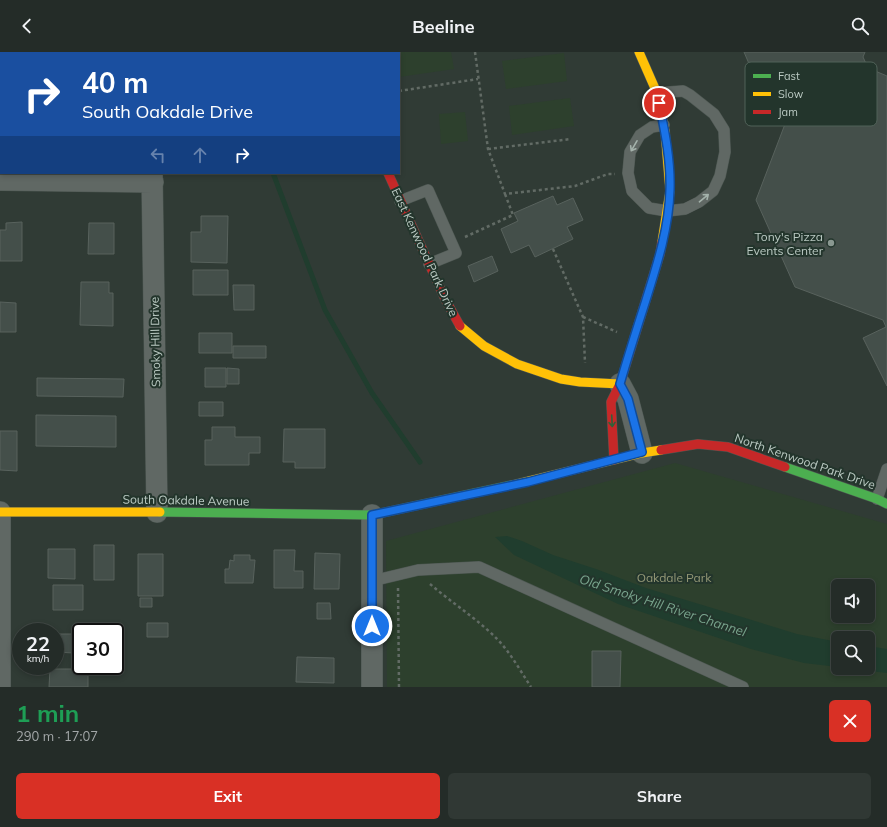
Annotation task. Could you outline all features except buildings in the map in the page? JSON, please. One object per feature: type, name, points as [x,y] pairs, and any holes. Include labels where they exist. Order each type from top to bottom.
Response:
[{"type":"street","points":[[614,460],[611,402],[620,384],[660,254],[670,191],[669,164],[664,124],[657,93],[640,52]]},
{"type":"street","name":"East Kenwood Park Drive","points":[[388,174],[445,299],[460,326],[484,346],[517,364],[561,379],[580,382],[620,384]]},
{"type":"street","points":[[0,180],[153,177]]},
{"type":"street","name":"Smoky Hill Drive","points":[[153,177],[157,512]]},
{"type":"street","points":[[620,384],[628,399],[642,452]]},
{"type":"street","name":"North Kenwood Park Drive","points":[[614,460],[642,452],[698,444],[728,447],[887,504]]},
{"type":"street","name":"South Oakdale Avenue","points":[[0,512],[157,512],[372,515],[528,482],[614,460]]},
{"type":"street","points":[[0,512],[0,687]]},
{"type":"street","points":[[372,515],[372,687]]},
{"type":"lane","points":[[657,93],[683,92],[690,95],[714,114],[724,130],[725,152],[720,176],[712,191],[700,202],[685,209],[667,211],[649,208],[632,191],[628,173],[630,152],[640,135],[652,127],[664,124]]},
{"type":"lane","points":[[400,201],[428,190],[456,253],[429,264]]},
{"type":"lane","points":[[876,499],[887,469]]},
{"type":"lane","points":[[372,581],[418,570],[479,567],[743,687]]},
{"type":"path","points":[[451,243],[513,215],[488,149],[474,52]]},
{"type":"path","points":[[400,91],[478,79]]},
{"type":"path","points":[[488,149],[571,139]]},
{"type":"path","points":[[504,194],[575,186],[608,174],[628,173]]},
{"type":"path","points":[[553,249],[583,318],[585,364]]},
{"type":"path","points":[[583,318],[617,332]]},
{"type":"path","points":[[418,570],[430,584],[499,641],[517,664],[531,687]]},
{"type":"path","points":[[398,575],[399,687]]},
{"type":"green space","points":[[400,52],[451,52],[454,69],[400,77]]},
{"type":"green space","points":[[564,53],[567,81],[506,89],[502,61]]},
{"type":"green space","points":[[570,98],[574,126],[512,135],[509,106]]},
{"type":"green space","points":[[465,112],[468,141],[441,144],[439,114]]},
{"type":"green space","name":"Oakdale Park","points":[[675,463],[887,524],[887,687],[387,687],[386,541]]},
{"type":"water","points":[[507,536],[553,555],[646,588],[797,634],[831,641],[831,666],[804,663],[751,649],[618,604],[514,555],[495,537]]},
{"type":"water","points":[[875,647],[887,649],[887,673],[875,672]]},
{"type":"waterway","name":"Old Smoky Hill River Channel","points":[[273,174],[325,310],[372,393],[420,462]]},
{"type":"traffic: fast","points":[[785,467],[877,499],[887,504]]},
{"type":"traffic: fast","points":[[160,512],[372,515],[512,485]]},
{"type":"traffic: slow","points":[[639,52],[657,93],[665,131],[670,191],[662,242]]},
{"type":"traffic: slow","points":[[460,326],[484,346],[517,364],[561,379],[580,382],[620,384]]},
{"type":"traffic: slow","points":[[512,485],[642,453],[661,450]]},
{"type":"traffic: slow","points":[[0,512],[160,512]]},
{"type":"traffic: jam","points":[[388,174],[445,299],[460,326]]},
{"type":"traffic: jam","points":[[614,460],[611,402],[620,384],[660,254],[662,242]]},
{"type":"traffic: jam","points":[[661,450],[698,444],[728,447],[785,467]]},
{"type":"place","name":"Tony's Pizza Events Center","points":[[831,243]]},
{"type":"route","points":[[372,626],[372,515],[528,482],[642,452],[628,399],[620,384],[660,254],[670,191],[669,164],[665,131],[659,103]]}]
